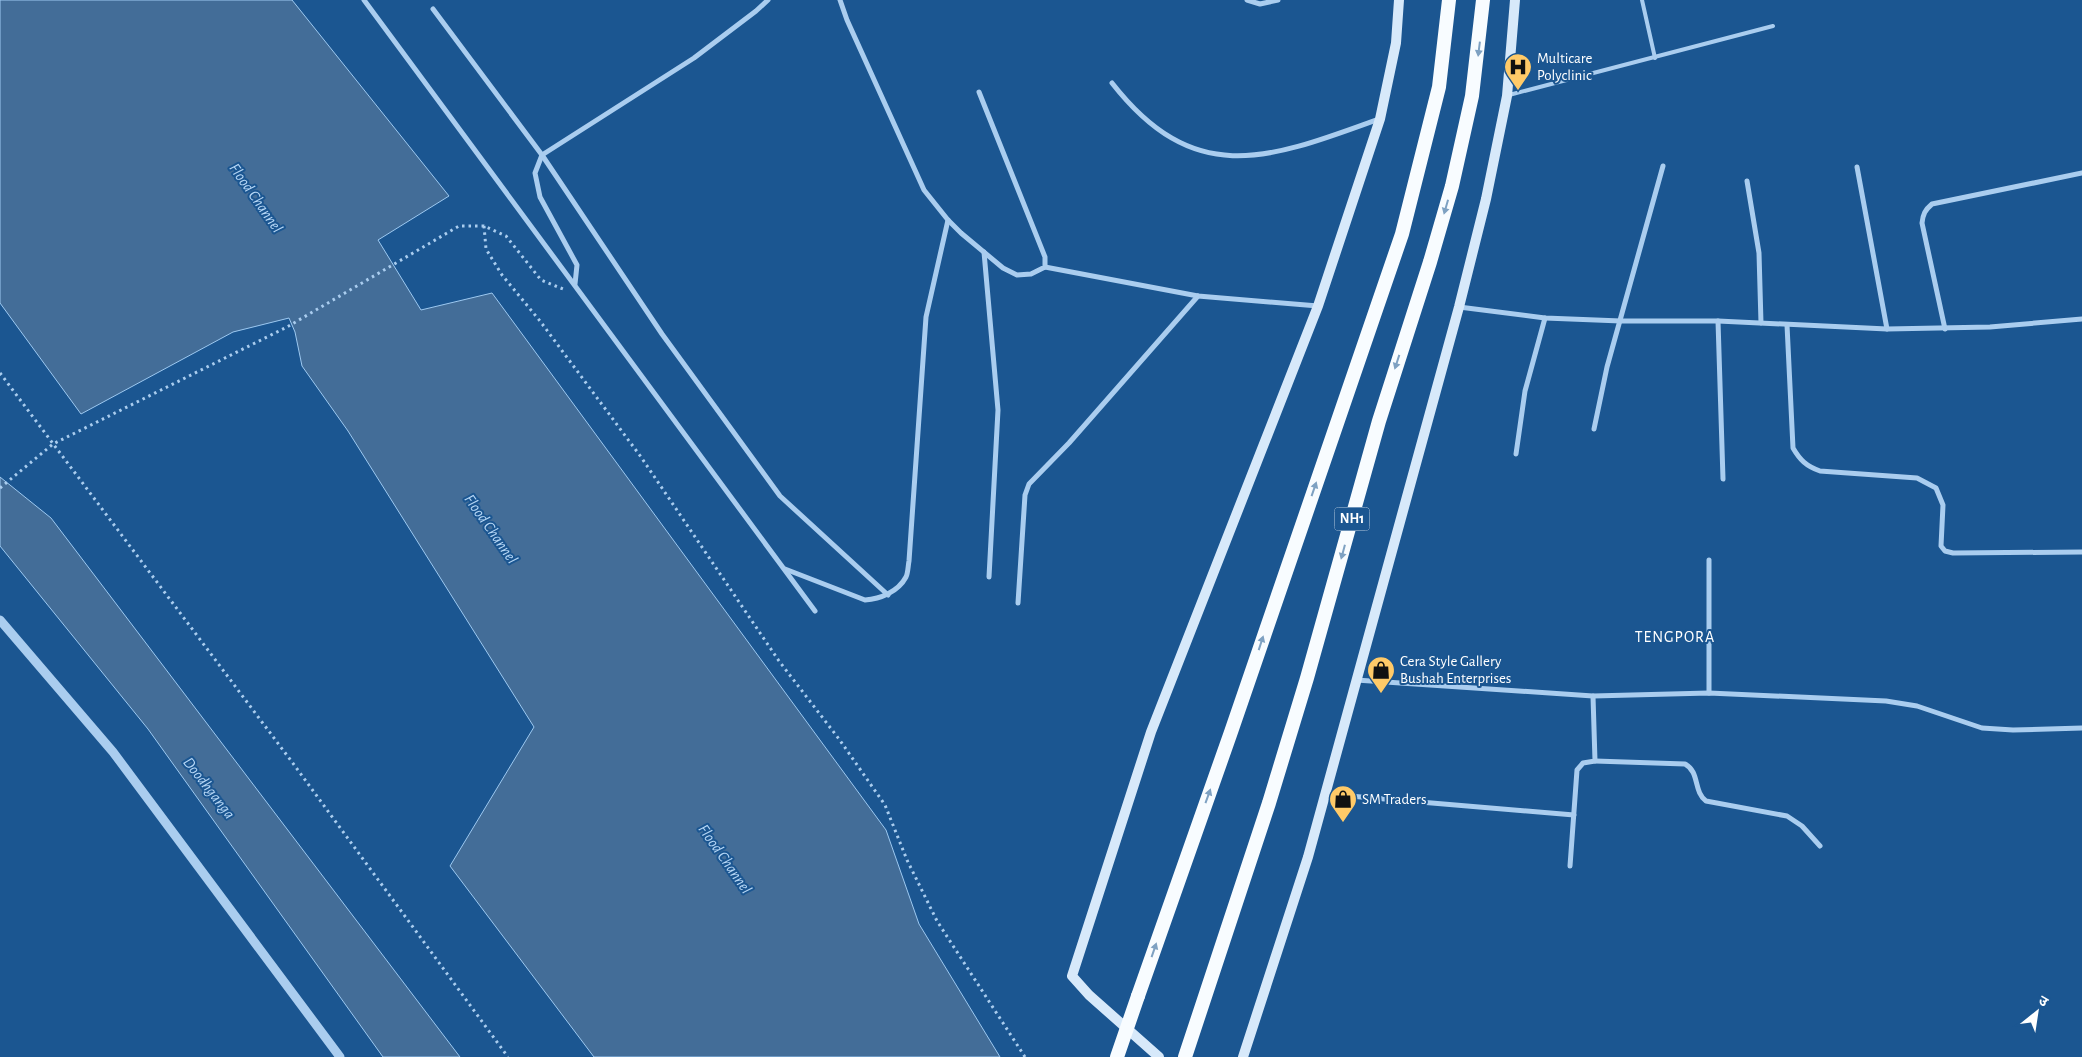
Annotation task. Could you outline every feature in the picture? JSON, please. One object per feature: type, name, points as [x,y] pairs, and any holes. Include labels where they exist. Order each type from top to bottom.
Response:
[{"type":"highway","points":[[1118,1057],[1402,234],[1439,88],[1449,0]]},
{"type":"highway","name":"NH1","points":[[1185,1057],[1226,927],[1269,803],[1304,687],[1379,421],[1430,262],[1452,186],[1472,96],[1483,0]]},
{"type":"main road","points":[[1159,1057],[1089,996],[1072,976],[1151,732],[1318,306],[1380,119],[1396,43],[1399,0]]},
{"type":"main road","points":[[1244,1057],[1305,867],[1459,307],[1486,199],[1507,96],[1516,0]]},
{"type":"street","points":[[364,0],[815,611]]},
{"type":"street","points":[[575,284],[577,265],[540,197],[535,173],[542,155],[694,58],[768,0]]},
{"type":"street","points":[[840,0],[847,20],[924,190],[948,220],[1003,268],[1017,275],[1031,274],[1045,267],[1198,296],[1318,306]]},
{"type":"street","points":[[1247,0],[1260,4],[1278,0]]},
{"type":"street","points":[[433,9],[542,155],[662,334],[780,496],[888,595]]},
{"type":"street","points":[[1112,83],[1130,107],[1155,128],[1177,142],[1217,155],[1259,155],[1284,150],[1312,143],[1380,119]]},
{"type":"street","points":[[979,92],[1040,244],[1045,267]]},
{"type":"street","points":[[1594,429],[1607,367],[1663,166]]},
{"type":"street","points":[[1857,167],[1887,329]]},
{"type":"street","points":[[1945,329],[1922,223],[1926,209],[1932,204],[2082,173]]},
{"type":"street","points":[[1747,181],[1759,253],[1761,323]]},
{"type":"street","points":[[784,568],[865,600],[888,595],[906,577],[909,561],[926,317],[948,220]]},
{"type":"street","points":[[984,252],[998,410],[989,577]]},
{"type":"street","points":[[1018,603],[1025,494],[1029,484],[1069,443],[1198,296]]},
{"type":"street","points":[[1459,307],[1545,318],[1621,321],[1718,321],[1887,329],[1945,329],[2082,319]]},
{"type":"street","points":[[1516,454],[1525,391],[1545,318]]},
{"type":"street","points":[[1718,321],[1722,479]]},
{"type":"street","points":[[1787,325],[1793,448],[1801,460],[1809,467],[1820,471],[1917,478],[1936,488],[1942,505],[1941,546],[1945,551],[1952,553],[2082,552]]},
{"type":"street","points":[[1708,560],[1708,693]]},
{"type":"street","points":[[0,620],[113,752],[340,1057]]},
{"type":"street","points":[[1356,680],[1593,696],[1708,693],[1907,704],[1982,728],[2012,730],[2082,728]]},
{"type":"street","points":[[1593,696],[1595,761]]},
{"type":"street","points":[[1570,866],[1578,770],[1583,763],[1595,761],[1685,764],[1694,772],[1701,797],[1706,801],[1786,816],[1802,826],[1820,846]]},
{"type":"street","points":[[1325,794],[1574,815]]},
{"type":"lane","points":[[1642,0],[1655,58]]},
{"type":"lane","points":[[1507,96],[1773,26]]},
{"type":"path","points":[[0,488],[53,444],[287,326],[458,226],[484,226],[506,236],[540,280],[563,289],[575,284]]},
{"type":"path","points":[[484,226],[486,249],[502,275],[540,321],[641,457],[779,661],[839,739],[885,805],[907,860],[937,921],[1025,1057]]},
{"type":"path","points":[[0,373],[298,770],[508,1057]]},
{"type":"water","name":"Flood Channel","points":[[0,0],[292,0],[449,196],[378,240],[421,310],[492,293],[886,830],[919,924],[1000,1057],[594,1057],[450,866],[534,727],[348,431],[302,366],[295,332],[289,318],[233,332],[81,414],[0,303]]},
{"type":"water","name":"Doodhganga","points":[[0,477],[51,518],[460,1057],[383,1057],[148,729],[0,546]]},
{"type":"place","name":"Multicare Polyclinic","points":[[1518,91]]},
{"type":"place","name":"Cera Style Gallery Bushah Enterprises","points":[[1381,694]]},
{"type":"place","name":"SM Traders","points":[[1343,823]]},
{"type":"district","name":"TENGPORA","points":[[1675,637]]}]
